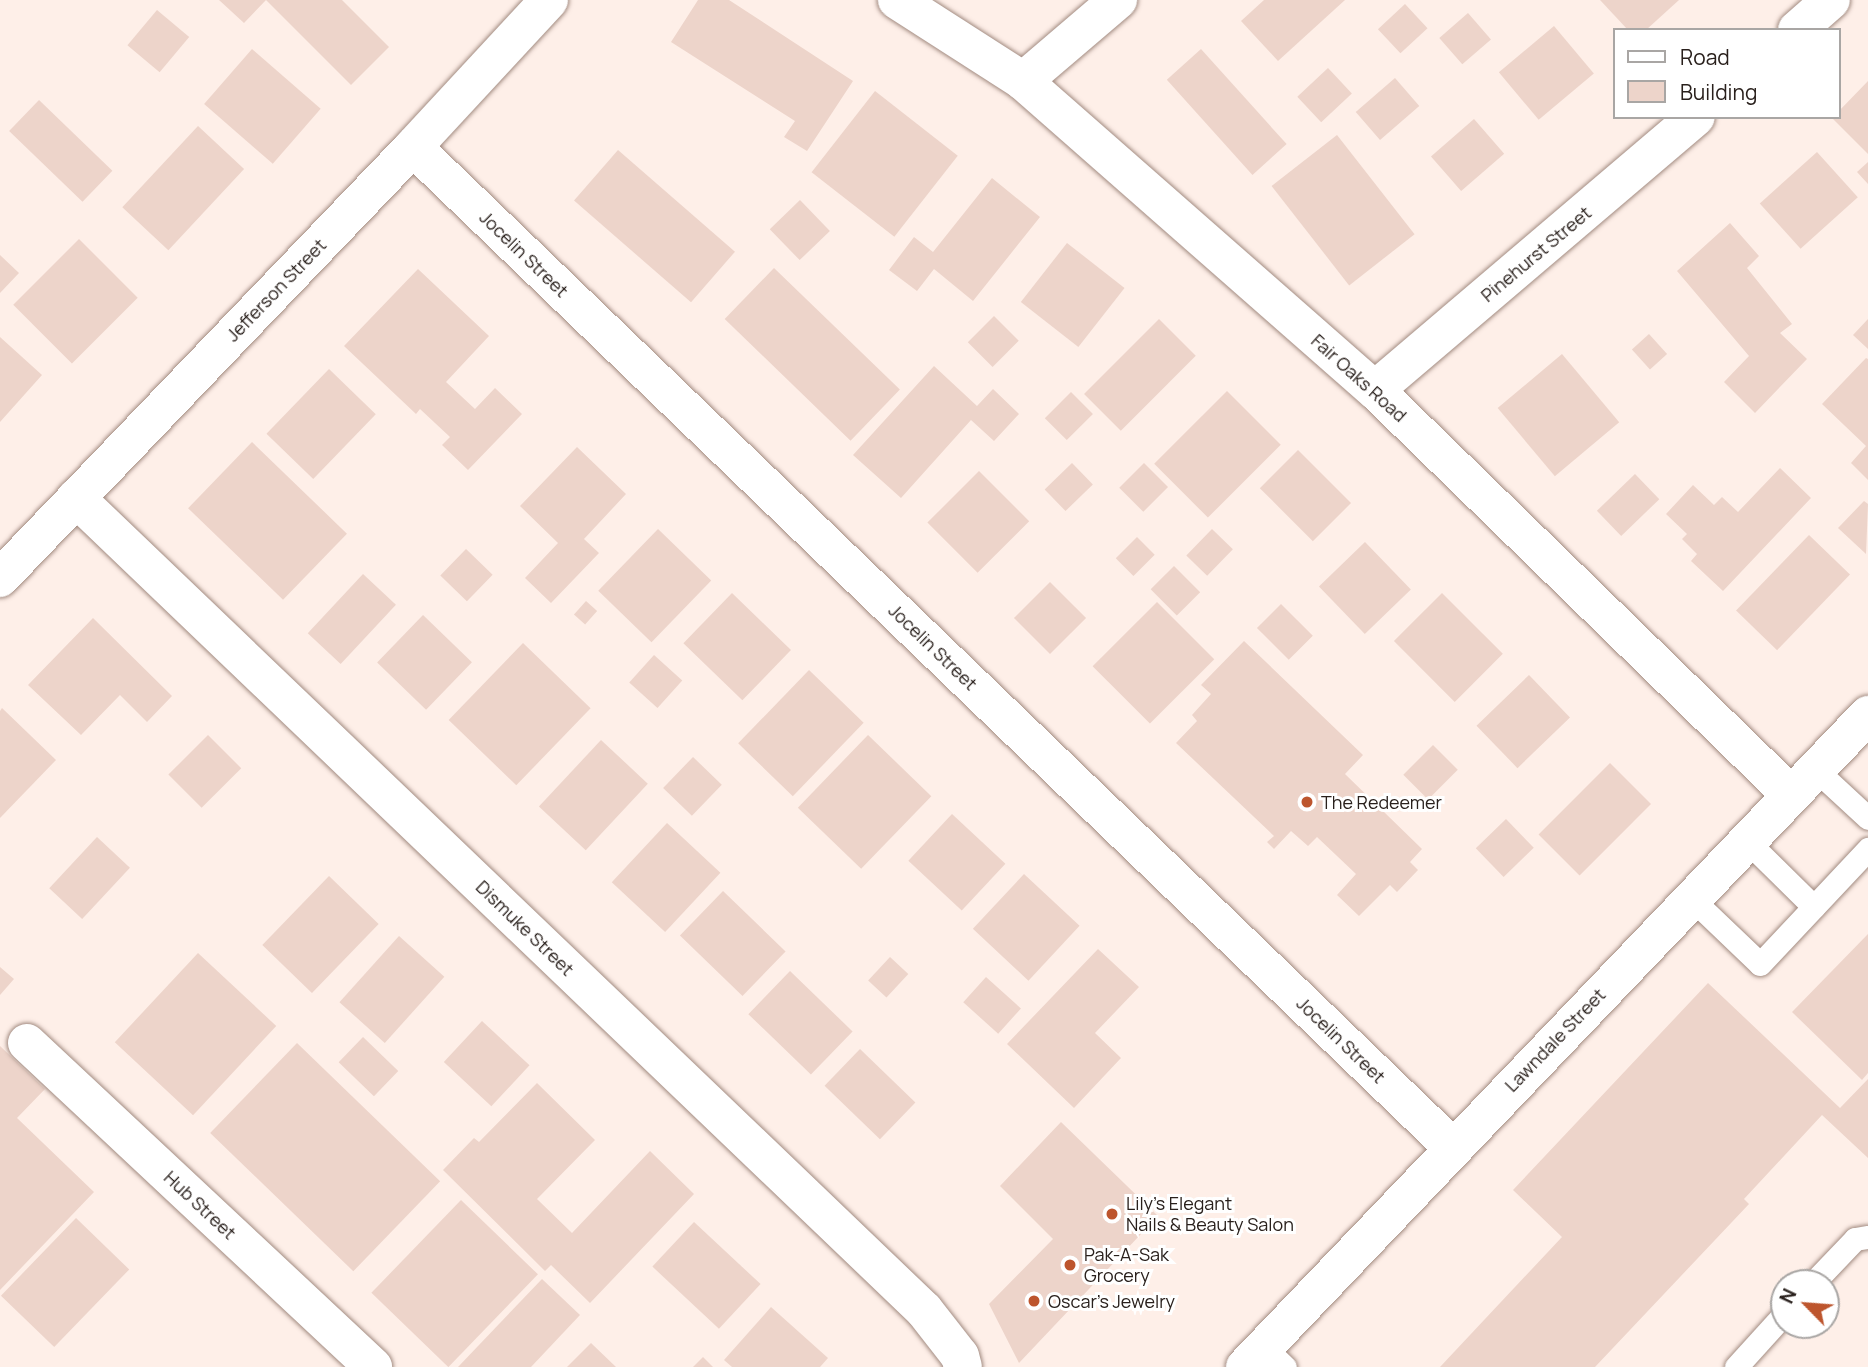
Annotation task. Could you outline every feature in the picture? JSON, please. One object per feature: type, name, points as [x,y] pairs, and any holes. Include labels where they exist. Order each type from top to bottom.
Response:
[{"type":"street","name":"Jefferson Street","points":[[0,578],[413,148],[549,0]]},
{"type":"street","name":"Fair Oaks Road","points":[[897,0],[1023,81],[1375,390],[1803,782]]},
{"type":"street","points":[[1023,81],[1118,0]]},
{"type":"street","points":[[1799,28],[1831,0]]},
{"type":"street","name":"Pinehurst Street","points":[[1375,390],[1694,119]]},
{"type":"street","name":"Jocelin Street","points":[[413,148],[1452,1147]]},
{"type":"street","name":"Dismuke Street","points":[[76,498],[924,1310],[960,1356],[963,1367]]},
{"type":"street","name":"Lawndale Street","points":[[1265,1360],[1452,1147],[1868,715]]},
{"type":"street","name":"Hub Street","points":[[27,1043],[373,1367]]},
{"type":"lane","points":[[1803,782],[1868,818]]},
{"type":"lane","points":[[1746,840],[1814,908]]},
{"type":"lane","points":[[1691,898],[1760,964],[1868,849]]},
{"type":"lane","points":[[1827,1269],[1855,1240],[1868,1237]]},
{"type":"lane","points":[[1736,1367],[1770,1329]]},
{"type":"building","points":[[219,0],[266,0],[244,23]]},
{"type":"building","points":[[266,0],[342,0],[389,47],[351,85]]},
{"type":"building","points":[[698,0],[729,0],[853,81],[807,151],[784,137],[795,121],[671,42]]},
{"type":"building","points":[[1264,0],[1345,0],[1278,61],[1241,21]]},
{"type":"building","points":[[1600,0],[1679,0],[1648,28],[1626,28]]},
{"type":"building","points":[[1405,4],[1428,28],[1400,53],[1378,29]]},
{"type":"building","points":[[157,10],[189,37],[160,72],[127,45]]},
{"type":"building","points":[[1468,13],[1491,39],[1462,64],[1439,38]]},
{"type":"building","points":[[1554,26],[1594,73],[1539,120],[1499,72]]},
{"type":"building","points":[[252,49],[321,109],[273,164],[204,104]]},
{"type":"building","points":[[1201,49],[1287,144],[1252,175],[1167,80]]},
{"type":"building","points":[[1328,68],[1352,94],[1321,122],[1297,97]]},
{"type":"building","points":[[1395,78],[1419,106],[1380,140],[1356,112]]},
{"type":"building","points":[[1868,81],[1868,154],[1833,119],[1840,119],[1840,110]]},
{"type":"building","points":[[875,91],[958,156],[894,237],[812,172]]},
{"type":"building","points":[[39,100],[112,171],[83,202],[9,131]]},
{"type":"building","points":[[1474,119],[1504,154],[1461,191],[1431,156]]},
{"type":"building","points":[[198,126],[244,169],[168,250],[122,207]]},
{"type":"building","points":[[1337,135],[1415,234],[1349,285],[1272,186]]},
{"type":"building","points":[[618,150],[735,252],[691,302],[574,201]]},
{"type":"building","points":[[1817,152],[1858,197],[1801,249],[1760,204]]},
{"type":"building","points":[[1868,162],[1868,184],[1857,172]]},
{"type":"building","points":[[992,178],[1040,217],[973,301],[934,269],[917,291],[889,270],[914,237],[933,252]]},
{"type":"building","points":[[800,200],[830,231],[800,260],[770,229]]},
{"type":"building","points":[[1730,223],[1759,256],[1747,268],[1792,324],[1780,333],[1807,359],[1755,413],[1724,382],[1749,356],[1677,271]]},
{"type":"building","points":[[79,239],[138,298],[72,363],[13,305]]},
{"type":"building","points":[[1067,243],[1125,288],[1078,347],[1021,302]]},
{"type":"building","points":[[0,255],[19,273],[0,293]]},
{"type":"building","points":[[774,268],[900,390],[851,441],[725,319]]},
{"type":"building","points":[[418,269],[489,336],[446,382],[475,409],[495,388],[522,414],[468,470],[442,445],[450,437],[420,409],[416,414],[344,346]]},
{"type":"building","points":[[994,316],[1019,341],[993,367],[968,342]]},
{"type":"building","points":[[1159,319],[1196,356],[1121,431],[1084,394]]},
{"type":"building","points":[[1868,319],[1868,349],[1853,335]]},
{"type":"building","points":[[1649,334],[1667,354],[1650,369],[1632,349]]},
{"type":"building","points":[[0,337],[42,375],[0,422]]},
{"type":"building","points":[[1562,354],[1619,422],[1555,476],[1498,408]]},
{"type":"building","points":[[1866,358],[1868,480],[1851,463],[1866,446],[1822,404]]},
{"type":"building","points":[[934,366],[977,406],[993,389],[1019,414],[994,441],[971,420],[901,498],[853,455]]},
{"type":"building","points":[[329,369],[376,414],[313,479],[266,434]]},
{"type":"building","points":[[1227,391],[1281,445],[1208,518],[1154,464]]},
{"type":"building","points":[[1071,392],[1093,414],[1067,440],[1045,418]]},
{"type":"building","points":[[252,442],[347,534],[283,600],[188,508]]},
{"type":"building","points":[[577,447],[626,494],[584,539],[599,553],[551,603],[525,578],[558,543],[520,506]]},
{"type":"building","points":[[1298,450],[1351,503],[1313,541],[1260,488]]},
{"type":"building","points":[[1072,463],[1093,485],[1066,511],[1045,489]]},
{"type":"building","points":[[1144,463],[1168,487],[1143,512],[1119,488]]},
{"type":"building","points":[[1780,468],[1811,498],[1723,591],[1691,561],[1697,554],[1682,539],[1687,534],[1666,514],[1693,485],[1714,505],[1722,497],[1738,512]]},
{"type":"building","points":[[979,471],[1029,521],[978,573],[927,523]]},
{"type":"building","points":[[1635,474],[1659,499],[1621,536],[1597,511]]},
{"type":"building","points":[[1864,501],[1868,504],[1866,554],[1838,528]]},
{"type":"building","points":[[658,529],[711,580],[651,642],[598,591]]},
{"type":"building","points":[[1212,529],[1233,549],[1207,576],[1186,556]]},
{"type":"building","points":[[1809,535],[1850,575],[1777,650],[1736,611]]},
{"type":"building","points":[[1137,537],[1155,555],[1133,576],[1116,558]]},
{"type":"building","points":[[1365,542],[1411,589],[1365,634],[1319,586]]},
{"type":"building","points":[[466,549],[493,575],[467,601],[440,576]]},
{"type":"building","points":[[1174,566],[1200,592],[1177,615],[1151,589]]},
{"type":"building","points":[[363,574],[396,605],[341,664],[308,633]]},
{"type":"building","points":[[1050,582],[1086,618],[1050,654],[1014,618]]},
{"type":"building","points":[[732,593],[791,650],[742,700],[683,643]]},
{"type":"building","points":[[1442,593],[1503,654],[1455,702],[1394,641]]},
{"type":"building","points":[[586,601],[597,611],[585,624],[574,614]]},
{"type":"building","points":[[1157,602],[1214,659],[1150,724],[1093,666]]},
{"type":"building","points":[[1281,604],[1313,636],[1289,660],[1257,628]]},
{"type":"building","points":[[423,615],[472,662],[426,710],[377,662]]},
{"type":"building","points":[[93,618],[172,696],[147,722],[120,695],[81,735],[28,685]]},
{"type":"building","name":"The Redeemer","points":[[1244,641],[1363,755],[1345,774],[1422,849],[1410,862],[1418,870],[1397,892],[1390,885],[1359,916],[1337,895],[1356,874],[1317,837],[1308,846],[1291,831],[1274,849],[1267,842],[1274,836],[1176,743],[1197,721],[1192,715],[1211,694],[1201,685]]},
{"type":"building","points":[[523,643],[591,708],[516,785],[449,720]]},
{"type":"building","points":[[654,655],[682,680],[657,708],[629,682]]},
{"type":"building","points":[[809,670],[864,723],[793,796],[738,743]]},
{"type":"building","points":[[1529,675],[1570,717],[1517,768],[1476,726]]},
{"type":"building","points":[[2,708],[56,760],[0,818],[0,711]]},
{"type":"building","points":[[208,735],[241,768],[202,808],[168,775]]},
{"type":"building","points":[[868,735],[931,796],[861,869],[798,808]]},
{"type":"building","points":[[601,740],[648,784],[586,850],[539,807]]},
{"type":"building","points":[[1433,745],[1458,770],[1428,799],[1403,775]]},
{"type":"building","points":[[693,757],[722,785],[692,816],[663,788]]},
{"type":"building","points":[[1610,763],[1651,804],[1580,875],[1539,834]]},
{"type":"building","points":[[952,814],[1005,864],[962,911],[908,861]]},
{"type":"building","points":[[1506,819],[1534,848],[1504,877],[1476,848]]},
{"type":"building","points":[[667,823],[720,873],[665,932],[612,882]]},
{"type":"building","points":[[97,837],[130,868],[82,919],[49,888]]},
{"type":"building","points":[[1024,874],[1080,926],[1028,981],[973,929]]},
{"type":"building","points":[[329,876],[379,924],[312,993],[262,945]]},
{"type":"building","points":[[723,891],[786,951],[743,996],[680,936]]},
{"type":"building","points":[[1868,934],[1868,1073],[1862,1080],[1792,1012]]},
{"type":"building","points":[[399,936],[444,977],[385,1043],[339,1002]]},
{"type":"building","points":[[1098,949],[1139,987],[1095,1033],[1121,1058],[1074,1108],[1007,1044]]},
{"type":"building","points":[[198,953],[276,1026],[193,1115],[115,1042]]},
{"type":"building","points":[[890,957],[908,974],[886,997],[868,980]]},
{"type":"building","points":[[0,967],[14,979],[0,995]]},
{"type":"building","points":[[790,971],[853,1031],[811,1075],[748,1014]]},
{"type":"building","points":[[986,977],[1021,1008],[998,1034],[963,1002]]},
{"type":"building","points":[[1708,983],[1840,1108],[1868,1079],[1868,1158],[1822,1115],[1744,1199],[1749,1204],[1595,1367],[1440,1367],[1562,1237],[1513,1190]]},
{"type":"building","points":[[482,1021],[530,1065],[491,1106],[444,1062]]},
{"type":"building","points":[[363,1037],[398,1071],[374,1096],[339,1062]]},
{"type":"building","points":[[297,1043],[440,1181],[353,1271],[210,1133]]},
{"type":"building","points":[[0,1046],[45,1089],[17,1118],[94,1192],[0,1290]]},
{"type":"building","points":[[860,1049],[915,1102],[880,1139],[825,1086]]},
{"type":"building","points":[[537,1083],[595,1140],[537,1199],[572,1233],[650,1151],[694,1194],[590,1303],[551,1265],[545,1271],[443,1170],[474,1138],[479,1142]]},
{"type":"building","points":[[1061,1122],[1158,1216],[1019,1363],[989,1304],[1053,1239],[1000,1186]]},
{"type":"building","points":[[461,1200],[538,1274],[448,1367],[371,1293]]},
{"type":"building","points":[[76,1218],[129,1269],[54,1347],[1,1296]]},
{"type":"building","points":[[694,1222],[761,1284],[719,1329],[652,1267]]},
{"type":"building","points":[[542,1279],[580,1315],[531,1367],[458,1367]]},
{"type":"building","points":[[771,1307],[828,1358],[820,1367],[732,1367],[724,1360]]},
{"type":"building","points":[[591,1343],[616,1367],[567,1367]]},
{"type":"building","points":[[703,1357],[713,1367],[693,1367]]},
{"type":"place","name":"The Redeemer","points":[[1307,802]]},
{"type":"place","name":"Lily's Elegant Nails & Beauty Salon","points":[[1112,1214]]},
{"type":"place","name":"Pak-A-Sak Grocery","points":[[1070,1265]]},
{"type":"place","name":"Oscar's Jewelry","points":[[1034,1301]]}]
